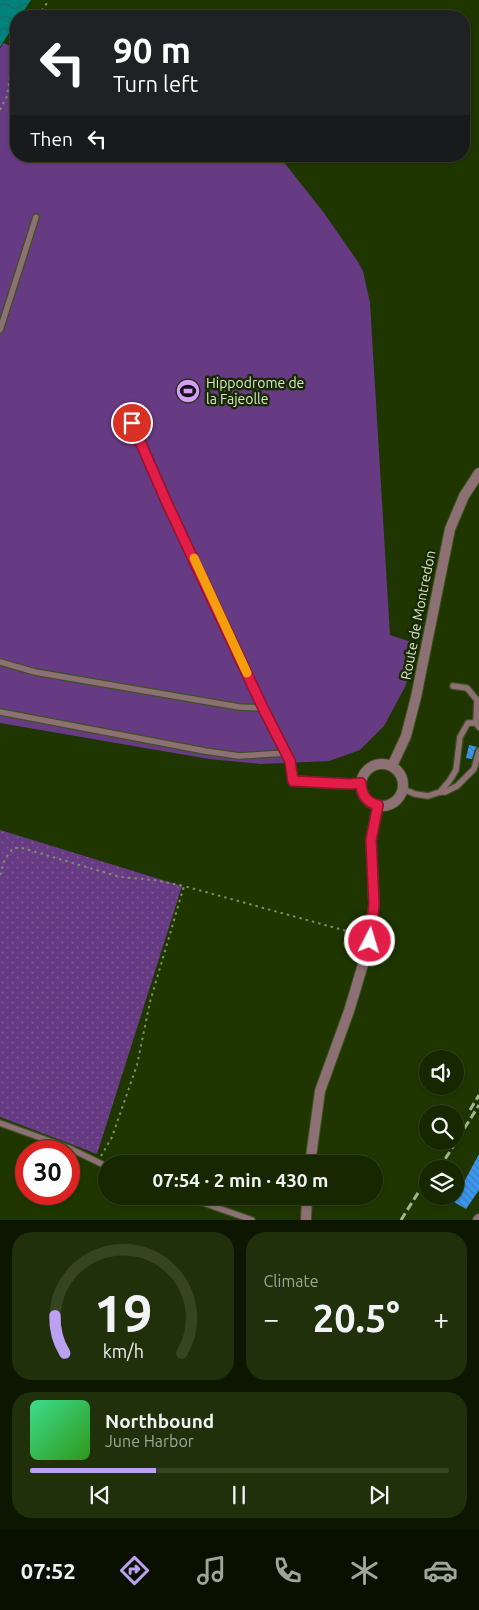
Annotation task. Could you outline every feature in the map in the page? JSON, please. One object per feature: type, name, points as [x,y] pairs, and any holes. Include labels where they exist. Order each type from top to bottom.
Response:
[{"type":"street","name":"Route de Montredon","points":[[392,766],[406,736],[416,697],[450,529],[464,496],[479,473]]},
{"type":"street","points":[[378,764],[392,766],[398,770],[403,780],[403,789],[400,796],[392,804],[382,806],[373,804],[365,797],[361,783],[364,773],[371,766],[378,764]]},
{"type":"street","points":[[293,781],[361,783]]},
{"type":"street","points":[[311,1155],[320,1091],[349,1011],[371,938],[374,904],[371,840],[378,805]]},
{"type":"street","points":[[306,1220],[307,1205]]},
{"type":"lane","points":[[0,330],[36,216]]},
{"type":"lane","points":[[132,423],[166,501],[263,708],[290,761],[293,781]]},
{"type":"lane","points":[[0,662],[35,672],[239,707],[263,708]]},
{"type":"lane","points":[[440,792],[456,770],[460,736],[468,723],[477,725],[477,700],[467,688],[453,686]]},
{"type":"lane","points":[[0,712],[205,752],[238,756],[286,753]]},
{"type":"lane","points":[[403,789],[415,794],[428,796],[445,792],[457,786],[474,769],[479,751]]},
{"type":"lane","points":[[0,1122],[69,1148],[98,1163]]},
{"type":"lane","points":[[210,1205],[252,1220]]},
{"type":"path","points":[[0,110],[8,96],[10,81]]},
{"type":"path","points":[[0,875],[5,859],[13,848],[22,848],[120,877],[154,880],[184,886],[371,938]]},
{"type":"path","points":[[102,1155],[112,1137],[137,1065],[150,1002],[184,886]]},
{"type":"shaded area","name":"Hippodrome de la Fajeolle","points":[[3,43],[10,46],[10,162],[284,162],[324,213],[363,271],[370,303],[390,635],[417,644],[414,662],[405,687],[384,726],[360,750],[329,761],[261,764],[209,759],[0,723],[0,49]]},
{"type":"shaded area","points":[[0,830],[182,886],[97,1154],[80,1148],[80,1140],[60,1140],[0,1117]]},
{"type":"water","points":[[0,0],[31,0],[24,10],[10,10],[10,31],[0,47]]},
{"type":"building","points":[[469,745],[477,747],[472,759],[466,758]]},
{"type":"building","points":[[479,1154],[479,1190],[466,1209],[459,1205],[464,1205],[464,1182]]},
{"type":"railway","points":[[470,1110],[479,1095]]},
{"type":"railway","points":[[445,1160],[479,1105]]},
{"type":"railway","points":[[401,1220],[419,1191]]},
{"type":"slow traffic","points":[[194,558],[247,673]]},
{"type":"place","name":"Hippodrome de la Fajeolle","points":[[188,391]]},
{"type":"route","points":[[132,423],[166,501],[263,708],[290,761],[293,781],[361,783],[362,793],[365,797],[373,804],[378,805],[371,840],[374,904],[370,941]]}]
